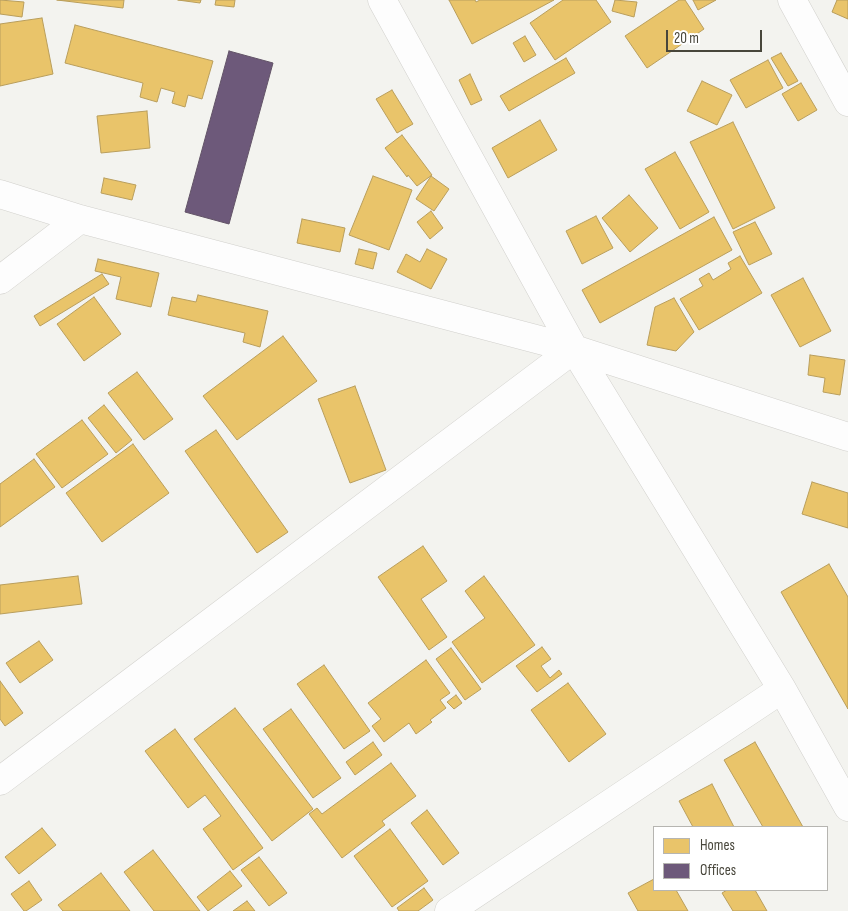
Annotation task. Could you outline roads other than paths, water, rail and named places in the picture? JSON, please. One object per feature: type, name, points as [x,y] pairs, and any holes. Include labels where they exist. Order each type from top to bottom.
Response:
[{"type":"street","points":[[382,0],[574,349],[782,689],[848,807]]},
{"type":"street","points":[[792,0],[848,102]]},
{"type":"street","points":[[0,194],[80,218],[574,349],[848,437]]},
{"type":"street","points":[[0,280],[80,218]]},
{"type":"street","points":[[0,781],[574,349]]},
{"type":"street","points":[[461,907],[782,689]]}]
